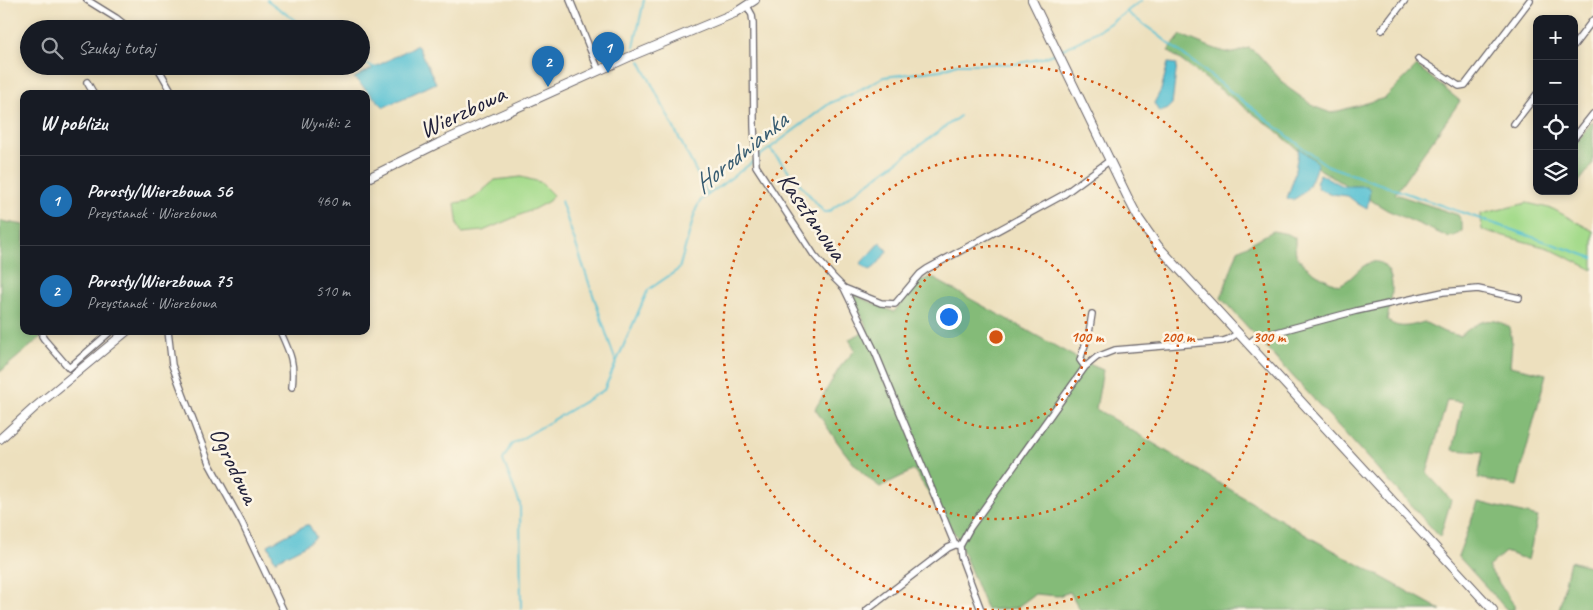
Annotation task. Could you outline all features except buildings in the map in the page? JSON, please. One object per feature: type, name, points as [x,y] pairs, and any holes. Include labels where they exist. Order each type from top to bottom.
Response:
[{"type":"street","points":[[87,0],[119,20]]},
{"type":"street","points":[[570,0],[599,71]]},
{"type":"street","name":"Wierzbowa","points":[[370,177],[439,143],[747,6],[755,0]]},
{"type":"street","points":[[1032,0],[1136,213],[1153,239],[1493,610]]},
{"type":"street","points":[[1382,30],[1405,0]]},
{"type":"street","points":[[1418,59],[1459,86],[1465,85],[1530,0]]},
{"type":"street","name":"Kasztanowa","points":[[747,6],[752,15],[753,23],[756,164],[814,255],[844,288]]},
{"type":"street","points":[[1578,40],[1593,20]]},
{"type":"street","points":[[162,75],[171,90]]},
{"type":"street","points":[[87,82],[92,90]]},
{"type":"street","points":[[1514,124],[1533,99]]},
{"type":"street","points":[[1578,133],[1593,114]]},
{"type":"street","points":[[844,288],[881,303],[895,304],[920,274],[927,269],[1063,195],[1110,161]]},
{"type":"street","points":[[844,288],[885,376],[912,445],[957,545],[980,610]]},
{"type":"street","points":[[1248,344],[1254,339],[1275,332],[1365,309],[1443,292],[1478,289],[1520,298]]},
{"type":"street","points":[[1085,367],[1080,360],[1089,333],[1092,314]]},
{"type":"street","points":[[867,610],[957,545],[1085,367],[1097,357],[1115,350],[1223,342],[1238,333]]},
{"type":"street","points":[[42,335],[75,375]]},
{"type":"street","points":[[69,368],[106,335]]},
{"type":"street","points":[[0,439],[121,335]]},
{"type":"street","name":"Ogrodowa","points":[[168,335],[172,365],[209,463],[242,523],[283,610]]},
{"type":"street","points":[[282,335],[292,357],[294,373],[292,386]]},
{"type":"green space","points":[[1181,35],[1230,53],[1236,53],[1249,48],[1258,54],[1287,87],[1315,107],[1331,113],[1385,98],[1417,66],[1460,101],[1395,194],[1458,215],[1462,222],[1462,231],[1455,236],[1448,237],[1387,210],[1321,170],[1274,129],[1168,51]]},
{"type":"green space","points":[[1593,121],[1593,164],[1578,183],[1578,150],[1578,140]]},
{"type":"green space","points":[[521,177],[540,182],[553,195],[549,201],[483,231],[462,233],[458,226],[455,203],[474,198],[495,180]]},
{"type":"green space","points":[[1527,203],[1553,209],[1593,231],[1593,270],[1548,248],[1482,230],[1481,214]]},
{"type":"green space","points":[[0,221],[20,224],[20,335],[40,335],[40,338],[0,372]]},
{"type":"green space","points":[[1273,231],[1288,234],[1295,238],[1296,254],[1303,264],[1321,277],[1339,285],[1369,263],[1377,262],[1382,264],[1387,269],[1392,283],[1387,320],[1391,323],[1409,326],[1424,322],[1444,332],[1460,336],[1478,324],[1490,321],[1496,321],[1510,328],[1512,343],[1510,366],[1546,374],[1517,486],[1478,478],[1483,452],[1453,450],[1463,402],[1447,400],[1427,473],[1451,500],[1440,537],[1221,298],[1238,250]]},
{"type":"green space","points":[[931,277],[1084,362],[1103,370],[1096,409],[1311,538],[1441,610],[1080,610],[1070,592],[1058,596],[1035,594],[1016,608],[987,610],[957,537],[914,470],[880,487],[860,471],[836,441],[815,409],[840,367],[855,350],[849,339],[868,330],[852,294],[894,312],[918,282]]},
{"type":"green space","points":[[1478,502],[1538,517],[1528,560],[1505,552],[1488,567],[1514,605],[1514,610],[1507,610],[1458,556]]},
{"type":"green space","points":[[1570,561],[1593,567],[1593,610],[1559,610]]},
{"type":"water","points":[[417,45],[436,83],[384,107],[370,93],[370,90],[366,90],[354,78],[360,75],[370,75],[370,70]]},
{"type":"water","points":[[1168,63],[1177,64],[1172,104],[1166,110],[1159,112],[1154,103],[1161,90]]},
{"type":"water","points":[[1299,148],[1318,163],[1306,189],[1292,200],[1287,198],[1293,181]]},
{"type":"water","points":[[1320,174],[1343,186],[1367,186],[1370,190],[1367,209],[1348,196],[1332,194],[1319,189],[1316,182]]},
{"type":"water","points":[[880,242],[887,251],[875,267],[870,270],[861,265],[861,263]]},
{"type":"water","points":[[309,525],[316,537],[275,561],[268,545]]},
{"type":"waterway","points":[[267,0],[295,20]]},
{"type":"waterway","points":[[634,47],[644,0]]},
{"type":"waterway","name":"Horodnianka","points":[[1059,51],[1102,28],[1142,0]]},
{"type":"waterway","points":[[1128,13],[1328,166],[1593,258]]},
{"type":"waterway","name":"Horodnianka","points":[[757,158],[830,103],[884,77],[941,70],[957,64],[1016,64],[1043,58],[1055,53]]},
{"type":"waterway","points":[[640,61],[708,195]]},
{"type":"waterway","points":[[370,66],[375,68]]},
{"type":"waterway","points":[[770,149],[824,212],[828,212],[960,116]]},
{"type":"waterway","name":"Horodnianka","points":[[521,610],[520,504],[503,460],[511,445],[604,390],[648,290],[679,269],[696,209],[701,200],[754,161]]},
{"type":"waterway","points":[[561,201],[616,362]]},
{"type":"place","name":"Porosły/Wierzbowa 56","points":[[608,73]]},
{"type":"place","name":"Porosły/Wierzbowa 75","points":[[548,87]]}]
